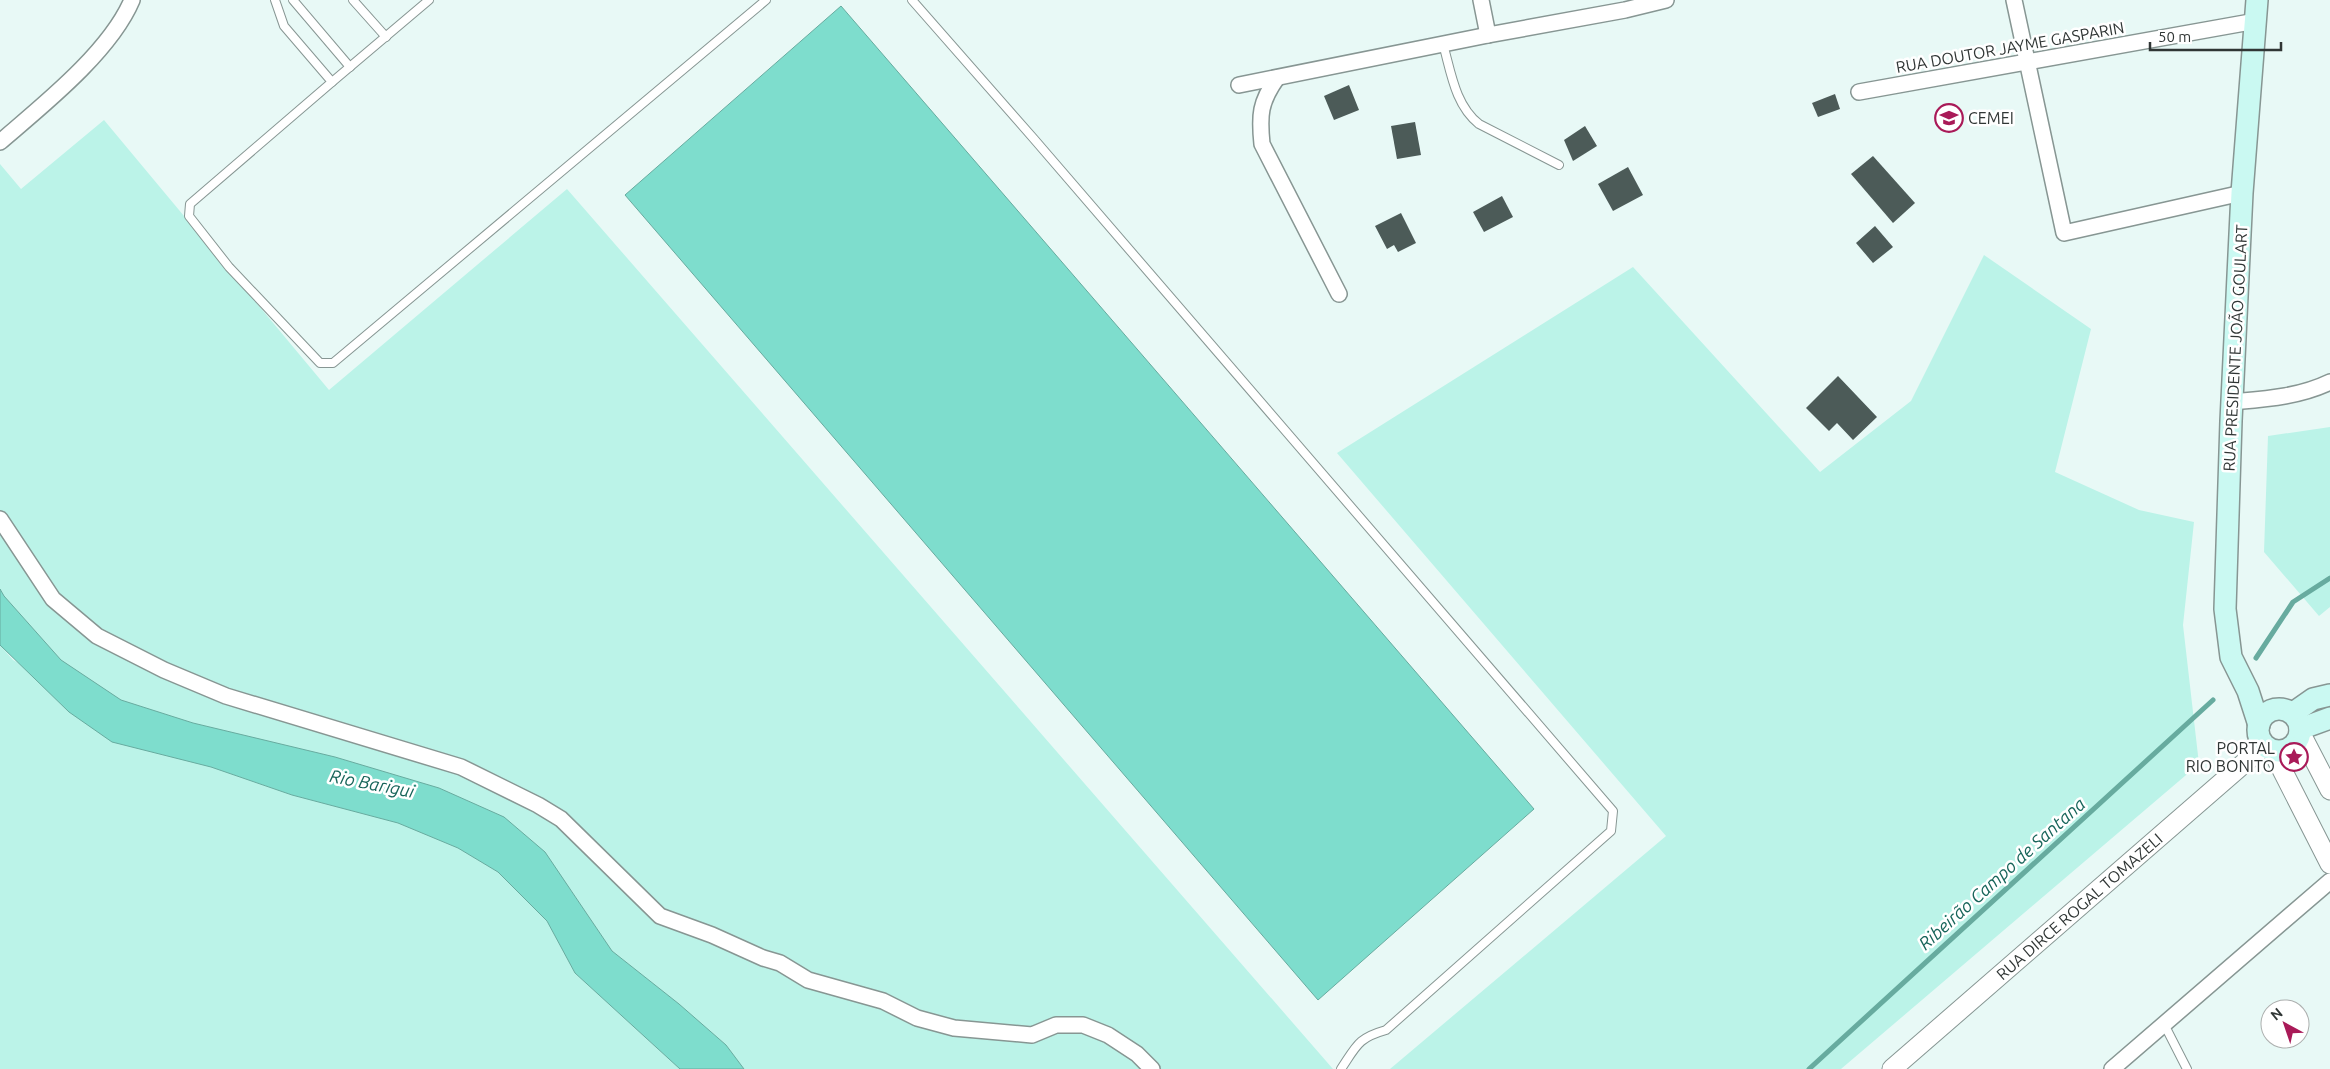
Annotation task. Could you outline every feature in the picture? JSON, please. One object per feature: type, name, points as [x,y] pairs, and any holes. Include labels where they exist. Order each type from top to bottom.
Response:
[{"type":"main road","name":"RUA PRESIDENTE JOÃO GOULART","points":[[2257,0],[2242,193],[2225,609],[2231,656],[2248,692],[2265,740]]},
{"type":"main road","points":[[2248,692],[2293,721],[2299,738],[2291,748],[2285,750],[2265,740],[2266,714],[2293,721],[2330,718]]},
{"type":"main road","points":[[2293,721],[2313,699],[2330,695]]},
{"type":"street","points":[[0,142],[54,94],[109,40],[132,0]]},
{"type":"street","points":[[1480,0],[1488,35]]},
{"type":"street","points":[[1239,85],[1488,35],[1624,5],[1666,0]]},
{"type":"street","points":[[2014,0],[2064,233],[2242,193]]},
{"type":"street","name":"RUA DOUTOR JAYME GASPARIN","points":[[1859,92],[2256,21]]},
{"type":"street","points":[[1277,78],[1264,96],[1260,124],[1262,144],[1339,294]]},
{"type":"street","points":[[2232,402],[2281,398],[2330,382]]},
{"type":"street","points":[[0,519],[53,599],[97,636],[164,670],[226,696],[461,767],[561,819],[660,916],[712,935],[763,958],[780,963],[808,980],[883,1000],[917,1018],[954,1028],[1032,1035],[1056,1024],[1083,1025],[1108,1034],[1137,1054],[1152,1069]]},
{"type":"street","points":[[2293,721],[2330,790]]},
{"type":"street","points":[[2265,740],[2330,864]]},
{"type":"street","name":"RUA DIRCE ROGAL TOMAZELI","points":[[1892,1069],[2265,740]]},
{"type":"street","points":[[2112,1069],[2330,881]]},
{"type":"lane","points":[[275,0],[284,26],[332,82]]},
{"type":"lane","points":[[293,0],[350,67]]},
{"type":"lane","points":[[353,0],[386,37]]},
{"type":"lane","points":[[429,0],[190,204],[188,216],[229,267],[320,363],[333,363],[766,0]]},
{"type":"lane","points":[[912,0],[1613,811],[1611,831],[1386,1030],[1368,1035],[1359,1042],[1342,1069]]},
{"type":"lane","points":[[1443,44],[1459,99],[1470,117],[1479,124],[1558,166]]},
{"type":"lane","points":[[2164,1024],[2187,1069]]},
{"type":"shaded area","points":[[104,120],[329,390],[567,189],[1333,1069],[744,1069],[726,1045],[679,1004],[612,951],[571,890],[504,817],[439,788],[335,757],[193,723],[121,700],[61,660],[4,596],[0,589],[0,164],[21,189]]},
{"type":"shaded area","points":[[1984,255],[2091,329],[2055,472],[2139,510],[2194,522],[2183,625],[2199,764],[1841,1069],[1390,1069],[1666,836],[1337,453],[1633,267],[1820,472],[1911,401]]},
{"type":"shaded area","points":[[2330,427],[2330,607],[2319,616],[2264,552],[2268,436]]},
{"type":"shaded area","points":[[0,645],[13,660],[211,767],[292,795],[398,823],[458,848],[498,872],[547,921],[575,973],[680,1069],[0,1069]]},
{"type":"water","points":[[841,6],[1534,809],[1318,1000],[625,195]]},
{"type":"water","name":"Rio Barigui","points":[[0,589],[4,596],[61,660],[121,700],[193,723],[335,757],[439,788],[504,817],[545,852],[612,951],[679,1004],[726,1045],[744,1069],[680,1069],[575,973],[547,921],[498,872],[458,848],[398,823],[292,795],[211,767],[112,742],[69,712],[0,645]]},
{"type":"building","points":[[1349,85],[1359,110],[1334,120],[1324,96]]},
{"type":"building","points":[[1835,94],[1840,109],[1818,117],[1812,103]]},
{"type":"building","points":[[1415,122],[1421,155],[1397,159],[1391,126]]},
{"type":"building","points":[[1585,126],[1597,146],[1573,161],[1564,140]]},
{"type":"building","points":[[1873,156],[1915,203],[1893,223],[1851,174]]},
{"type":"building","points":[[1628,167],[1643,195],[1613,211],[1598,184]]},
{"type":"building","points":[[1502,196],[1513,217],[1484,232],[1473,212]]},
{"type":"building","points":[[1401,213],[1416,243],[1398,252],[1394,245],[1387,249],[1375,226]]},
{"type":"building","points":[[1875,226],[1893,247],[1873,263],[1856,243]]},
{"type":"building","points":[[1838,376],[1877,417],[1853,440],[1837,423],[1829,431],[1806,408]]},
{"type":"waterway","name":"Ribeirão Campo de Santana","points":[[2256,658],[2293,602],[2330,578]]},
{"type":"waterway","name":"Ribeirão Campo de Santana","points":[[1809,1069],[2213,700]]},
{"type":"place","name":"CEMEI","points":[[1949,118]]},
{"type":"place","name":"PORTAL RIO BONITO","points":[[2294,757]]}]
